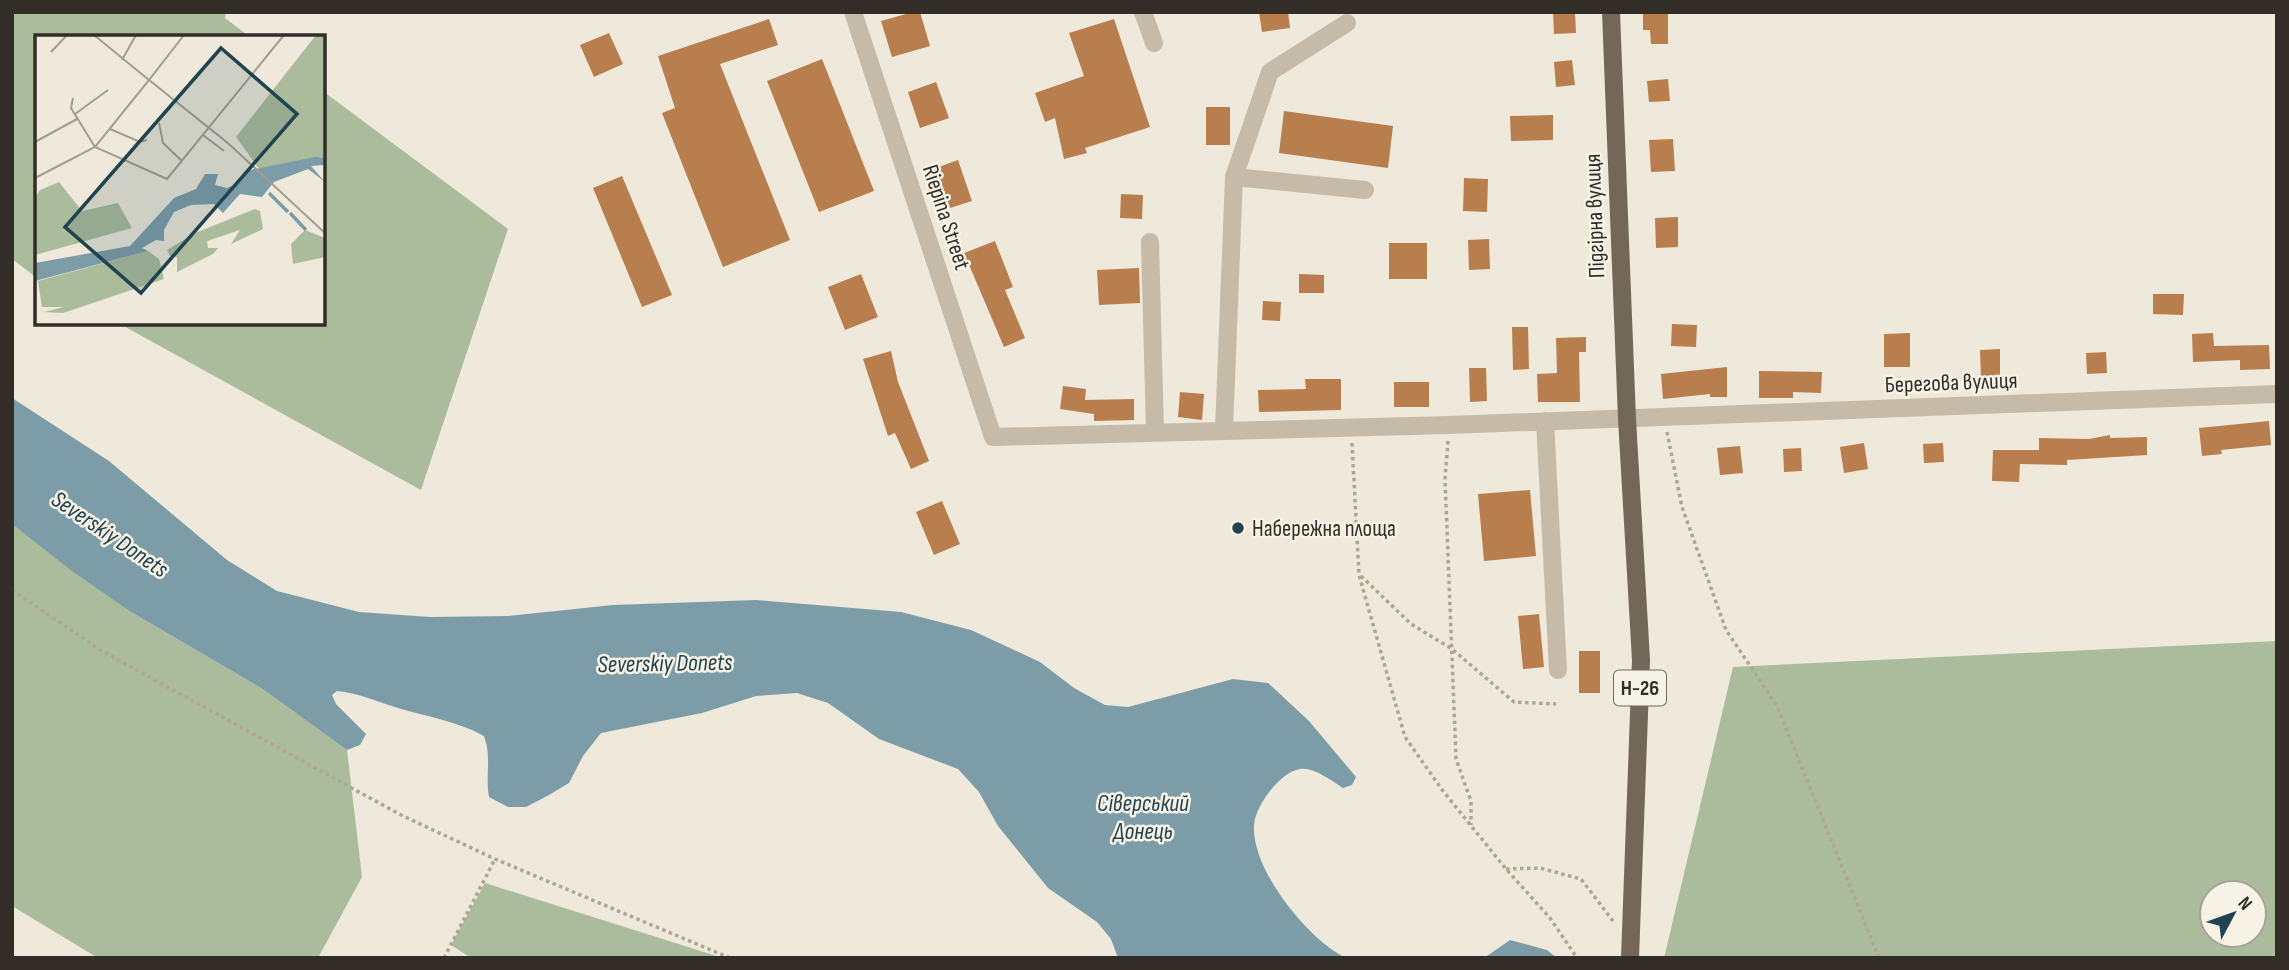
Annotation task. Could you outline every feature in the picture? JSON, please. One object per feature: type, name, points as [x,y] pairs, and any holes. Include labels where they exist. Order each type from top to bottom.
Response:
[{"type":"main road","name":"Підгірна вулиця","points":[[1611,12],[1627,419]]},
{"type":"main road","name":"Н-26","points":[[1627,419],[1642,660],[1630,958]]},
{"type":"street","name":"Riepina Street","points":[[853,12],[993,437],[1155,432]]},
{"type":"street","points":[[1143,12],[1154,43]]},
{"type":"street","points":[[1224,430],[1234,177],[1270,72],[1347,23]]},
{"type":"street","points":[[1234,177],[1365,190]]},
{"type":"street","points":[[1150,242],[1155,432],[1627,419]]},
{"type":"street","name":"Берегова вулиця","points":[[1627,419],[2277,394]]},
{"type":"street","points":[[1545,421],[1558,670]]},
{"type":"path","points":[[1664,416],[1682,507],[1726,630],[1777,706],[1879,958]]},
{"type":"path","points":[[1449,425],[1445,479],[1456,759],[1471,801],[1471,826]]},
{"type":"path","points":[[1351,427],[1359,575],[1405,737],[1471,826],[1550,918],[1577,958]]},
{"type":"path","points":[[1359,575],[1411,624],[1451,649],[1514,702],[1556,704]]},
{"type":"path","points":[[12,590],[114,658],[401,815],[495,859],[730,958]]},
{"type":"path","points":[[444,958],[495,859]]},
{"type":"path","points":[[1506,869],[1540,868],[1581,879],[1616,925],[1631,934]]},
{"type":"green space","points":[[12,12],[226,12],[225,18],[247,35],[35,35],[35,276],[12,259]]},
{"type":"green space","points":[[326,93],[508,229],[421,490],[124,326],[326,326]]},
{"type":"green space","points":[[12,524],[131,612],[261,688],[347,750],[362,877],[318,958],[98,958],[12,906]]},
{"type":"green space","points":[[2277,641],[2277,958],[1664,958],[1733,667]]},
{"type":"green space","points":[[485,883],[723,958],[471,958],[451,945]]},
{"type":"water","name":"Сіверський Донець","points":[[12,398],[109,461],[227,560],[277,591],[359,612],[430,617],[508,616],[613,605],[756,600],[901,612],[971,630],[1040,662],[1074,688],[1105,705],[1128,707],[1233,679],[1268,683],[1309,721],[1356,777],[1352,785],[1343,788],[1311,770],[1292,771],[1270,791],[1255,817],[1254,825],[1262,862],[1285,901],[1315,936],[1346,958],[1118,958],[1111,939],[1097,922],[1048,888],[998,826],[979,792],[958,769],[879,739],[828,703],[797,693],[756,696],[702,713],[601,733],[583,756],[569,783],[526,807],[508,807],[489,797],[488,752],[484,736],[451,722],[337,691],[332,695],[336,704],[366,734],[360,745],[347,750],[261,688],[131,612],[72,571],[12,524]]},
{"type":"water","points":[[1510,940],[1547,950],[1557,958],[1484,958]]},
{"type":"building","points":[[920,12],[930,46],[892,57],[881,21]]},
{"type":"building","points":[[1259,12],[1288,12],[1290,28],[1262,32]]},
{"type":"building","points":[[1553,12],[1575,12],[1576,33],[1554,34]]},
{"type":"building","points":[[1643,12],[1668,12],[1668,44],[1651,44],[1650,30],[1643,30]]},
{"type":"building","points":[[769,19],[778,45],[720,64],[790,240],[723,267],[662,113],[675,108],[658,56]]},
{"type":"building","points":[[1114,19],[1150,127],[1085,148],[1087,153],[1064,159],[1055,118],[1045,122],[1035,93],[1084,76],[1069,33]]},
{"type":"building","points":[[609,33],[623,64],[594,77],[580,45]]},
{"type":"building","points":[[822,59],[874,191],[819,212],[767,81]]},
{"type":"building","points":[[1572,60],[1575,85],[1556,87],[1554,62]]},
{"type":"building","points":[[1668,79],[1670,101],[1649,102],[1647,81]]},
{"type":"building","points":[[936,82],[949,118],[920,128],[908,92]]},
{"type":"building","points":[[1206,107],[1230,107],[1230,145],[1206,145]]},
{"type":"building","points":[[1284,111],[1393,126],[1388,168],[1279,153]]},
{"type":"building","points":[[1553,115],[1553,140],[1511,141],[1510,116]]},
{"type":"building","points":[[1673,139],[1675,171],[1651,172],[1649,140]]},
{"type":"building","points":[[958,160],[972,201],[950,208],[936,168]]},
{"type":"building","points":[[622,176],[672,295],[642,307],[593,188]]},
{"type":"building","points":[[1464,178],[1488,179],[1487,212],[1463,211]]},
{"type":"building","points":[[1121,194],[1143,195],[1142,219],[1120,218]]},
{"type":"building","points":[[1678,217],[1678,247],[1656,248],[1655,218]]},
{"type":"building","points":[[1489,239],[1490,269],[1469,270],[1468,240]]},
{"type":"building","points":[[995,241],[1013,287],[1005,290],[1025,338],[1004,347],[964,253]]},
{"type":"building","points":[[1389,243],[1427,243],[1427,279],[1389,279]]},
{"type":"building","points":[[1139,268],[1140,303],[1099,305],[1097,270]]},
{"type":"building","points":[[861,274],[878,317],[845,330],[828,287]]},
{"type":"building","points":[[1299,274],[1324,275],[1324,293],[1299,293]]},
{"type":"building","points":[[2153,294],[2184,294],[2183,315],[2153,314]]},
{"type":"building","points":[[1263,301],[1281,302],[1280,321],[1262,320]]},
{"type":"building","points":[[1672,324],[1697,325],[1696,347],[1671,346]]},
{"type":"building","points":[[1512,327],[1528,327],[1529,369],[1513,370]]},
{"type":"building","points":[[1910,333],[1910,367],[1884,367],[1884,334]]},
{"type":"building","points":[[2213,333],[2214,346],[2269,345],[2270,369],[2240,370],[2240,360],[2193,362],[2192,334]]},
{"type":"building","points":[[1586,337],[1586,352],[1579,352],[1580,402],[1538,402],[1537,374],[1557,373],[1556,338]]},
{"type":"building","points":[[2000,349],[2000,380],[1981,380],[1980,350]]},
{"type":"building","points":[[891,351],[898,382],[929,461],[911,469],[895,433],[888,436],[863,359]]},
{"type":"building","points":[[2106,352],[2107,373],[2087,374],[2086,353]]},
{"type":"building","points":[[1727,367],[1727,397],[1710,397],[1710,394],[1663,399],[1661,374]]},
{"type":"building","points":[[1469,368],[1486,368],[1487,401],[1470,402]]},
{"type":"building","points":[[1759,371],[1822,372],[1821,393],[1793,392],[1793,398],[1759,398]]},
{"type":"building","points":[[1305,379],[1341,379],[1341,410],[1259,412],[1258,390],[1306,389]]},
{"type":"building","points":[[1394,382],[1429,382],[1429,407],[1394,407]]},
{"type":"building","points":[[1063,386],[1086,389],[1085,400],[1134,399],[1134,420],[1094,421],[1094,414],[1060,409]]},
{"type":"building","points":[[1180,392],[1204,394],[1202,420],[1178,417]]},
{"type":"building","points":[[2269,421],[2271,445],[2221,450],[2222,454],[2202,456],[2199,428]]},
{"type":"building","points":[[2110,435],[2110,438],[2147,437],[2147,455],[2067,460],[2067,465],[2020,464],[2019,482],[1992,481],[1993,450],[2039,450],[2039,438],[2089,439]]},
{"type":"building","points":[[1864,443],[1868,469],[1844,473],[1840,447]]},
{"type":"building","points":[[1943,443],[1944,462],[1924,463],[1923,444]]},
{"type":"building","points":[[1740,446],[1743,473],[1720,475],[1717,448]]},
{"type":"building","points":[[1801,448],[1802,471],[1784,472],[1783,449]]},
{"type":"building","points":[[1530,490],[1536,556],[1484,561],[1478,494]]},
{"type":"building","points":[[942,501],[960,544],[934,555],[916,512]]},
{"type":"building","points":[[1539,614],[1544,667],[1523,669],[1518,616]]},
{"type":"building","points":[[1579,651],[1600,651],[1600,693],[1579,693]]},
{"type":"place","name":"Набережна площа","points":[[1238,528]]},
{"type":"water label","name":"Severskiy Donets","points":[[110,534]]},
{"type":"water label","name":"Severskiy Donets","points":[[665,663]]}]
